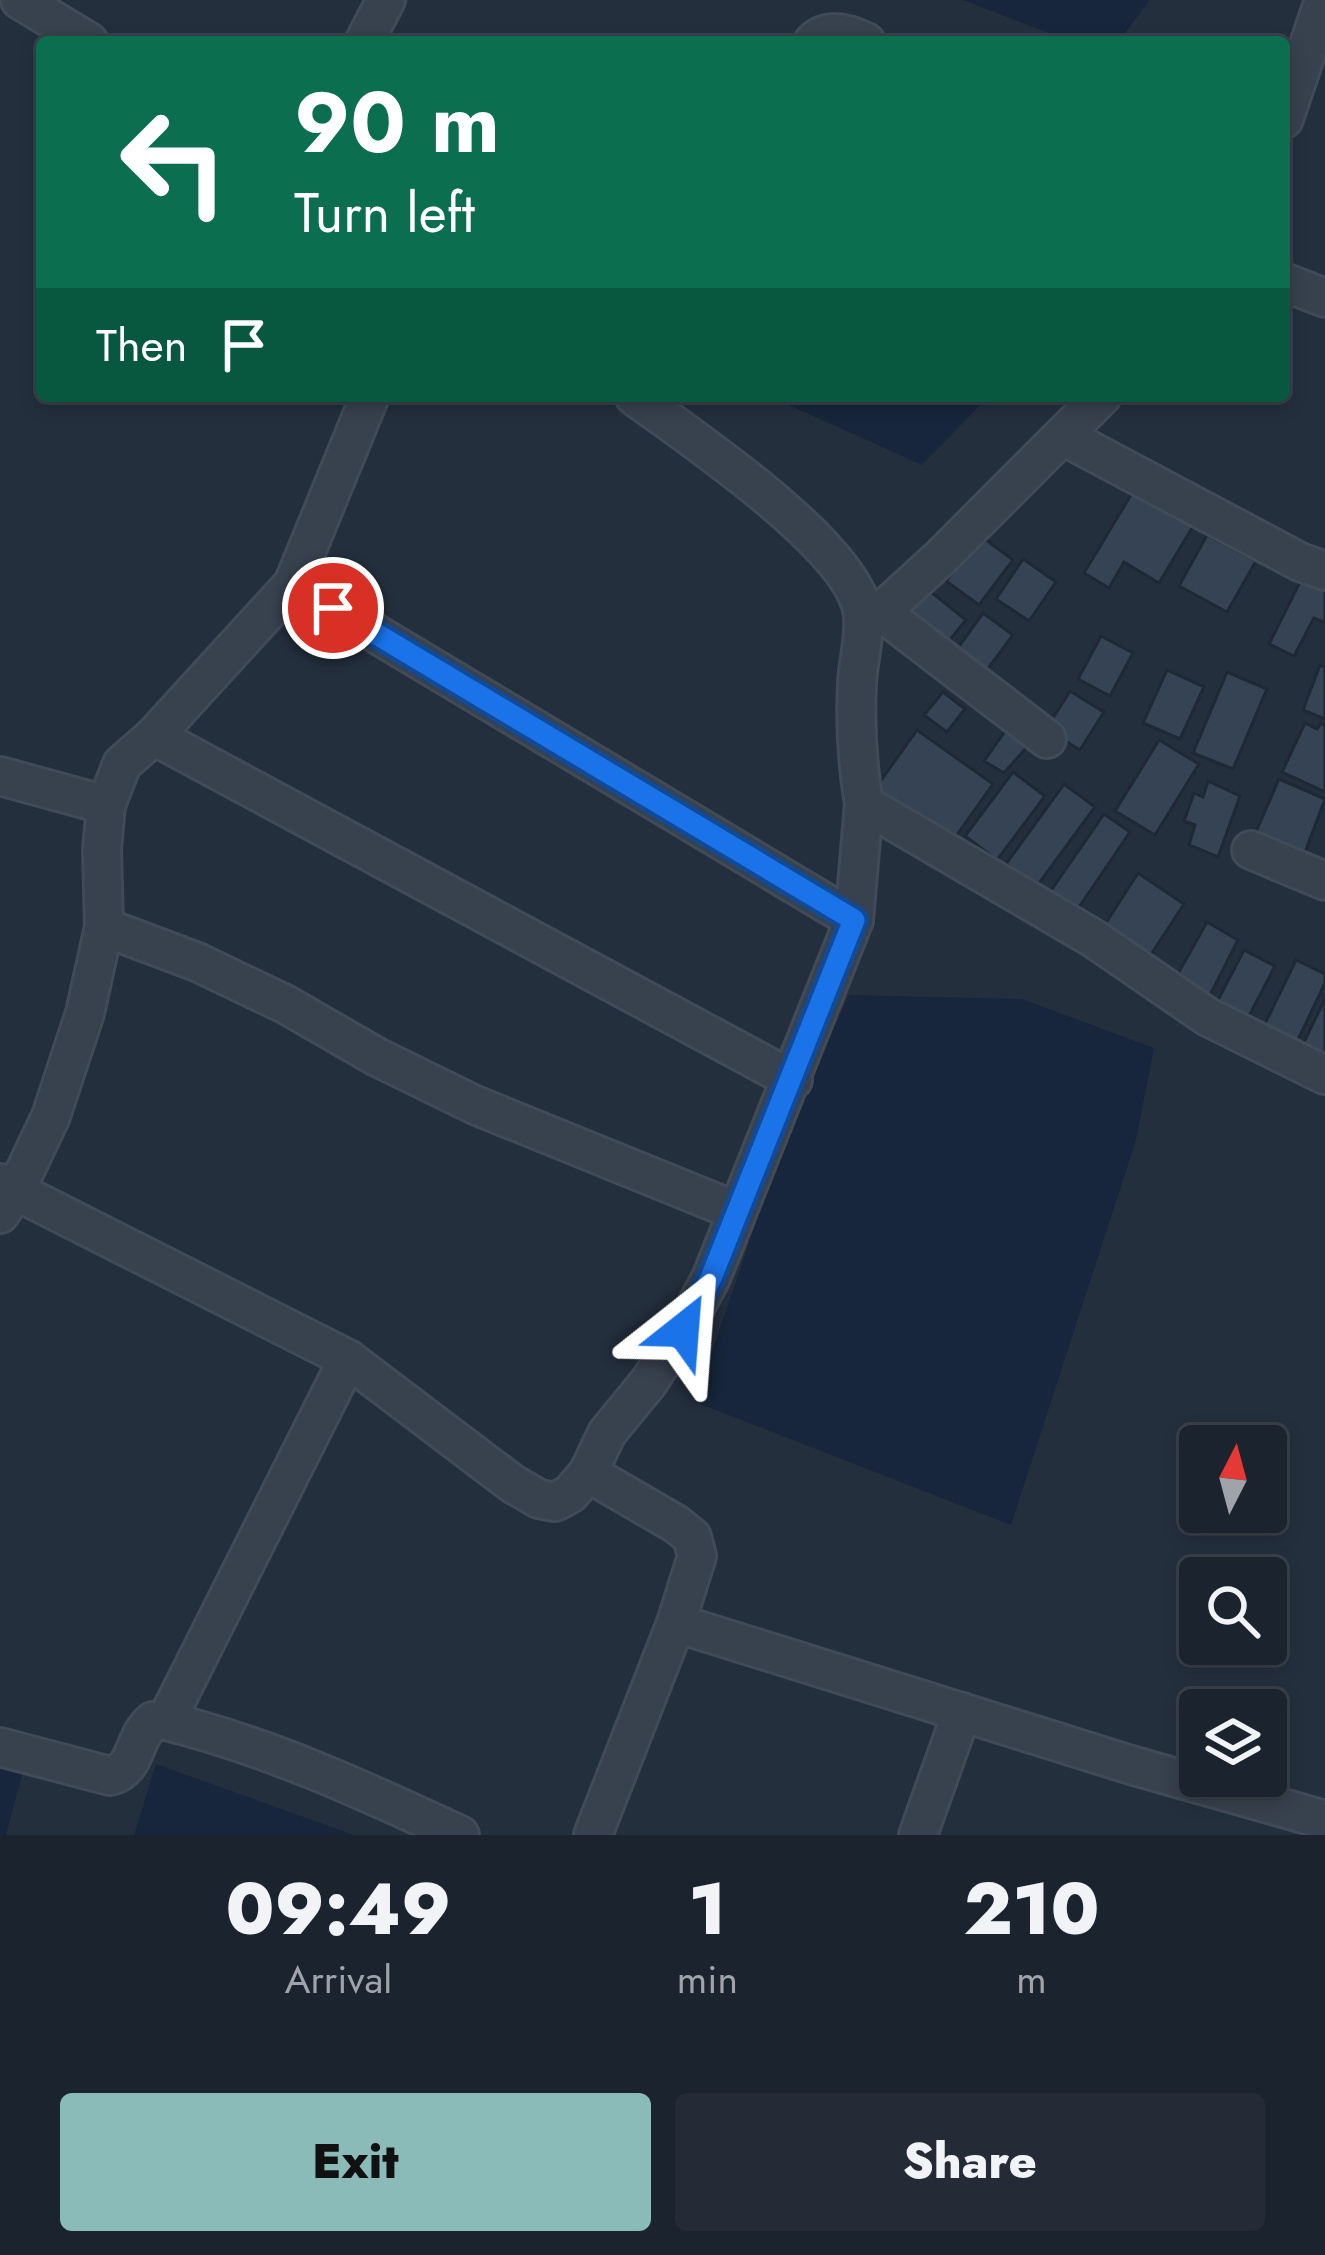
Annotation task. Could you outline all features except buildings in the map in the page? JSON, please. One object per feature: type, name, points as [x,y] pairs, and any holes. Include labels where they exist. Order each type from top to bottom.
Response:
[{"type":"street","points":[[20,0],[79,36]]},
{"type":"street","points":[[367,36],[386,0]]},
{"type":"street","points":[[1290,101],[1324,0]]},
{"type":"street","points":[[1290,284],[1325,298]]},
{"type":"street","points":[[368,402],[293,584],[154,736],[122,764],[106,805],[104,927],[78,1034],[51,1115],[6,1196],[349,1359],[513,1484],[555,1502],[570,1494],[588,1473],[608,1433],[648,1384],[711,1278],[854,920],[864,803],[855,718],[872,610],[1096,402]]},
{"type":"street","points":[[642,402],[777,504],[832,556],[872,610],[1047,739]]},
{"type":"street","points":[[1063,436],[1325,571]]},
{"type":"street","points":[[293,584],[854,920]]},
{"type":"street","points":[[154,736],[793,1080]]},
{"type":"street","points":[[0,776],[106,805]]},
{"type":"street","points":[[864,803],[1093,938],[1208,1017],[1325,1076]]},
{"type":"street","points":[[1251,850],[1325,881]]},
{"type":"street","points":[[104,927],[232,979],[476,1105],[736,1211]]},
{"type":"street","points":[[166,1721],[349,1359]]},
{"type":"street","points":[[588,1473],[692,1537],[697,1556],[676,1623],[593,1835]]},
{"type":"street","points":[[676,1623],[1325,1820]]},
{"type":"street","points":[[918,1835],[962,1712]]},
{"type":"street","points":[[0,1747],[110,1777],[122,1773],[131,1762],[144,1728],[153,1721],[166,1721],[253,1744],[316,1768],[460,1835]]},
{"type":"water","points":[[963,0],[1150,0],[1123,36],[1056,36]]},
{"type":"water","points":[[782,402],[983,402],[922,465]]},
{"type":"water","points":[[849,995],[1022,999],[1154,1048],[1136,1140],[1011,1525],[695,1402],[784,1140]]},
{"type":"water","points":[[0,1753],[26,1760],[6,1835],[0,1835]]},
{"type":"water","points":[[156,1764],[354,1835],[134,1835]]},
{"type":"route","points":[[333,608],[854,920],[711,1278],[683,1330]]}]
